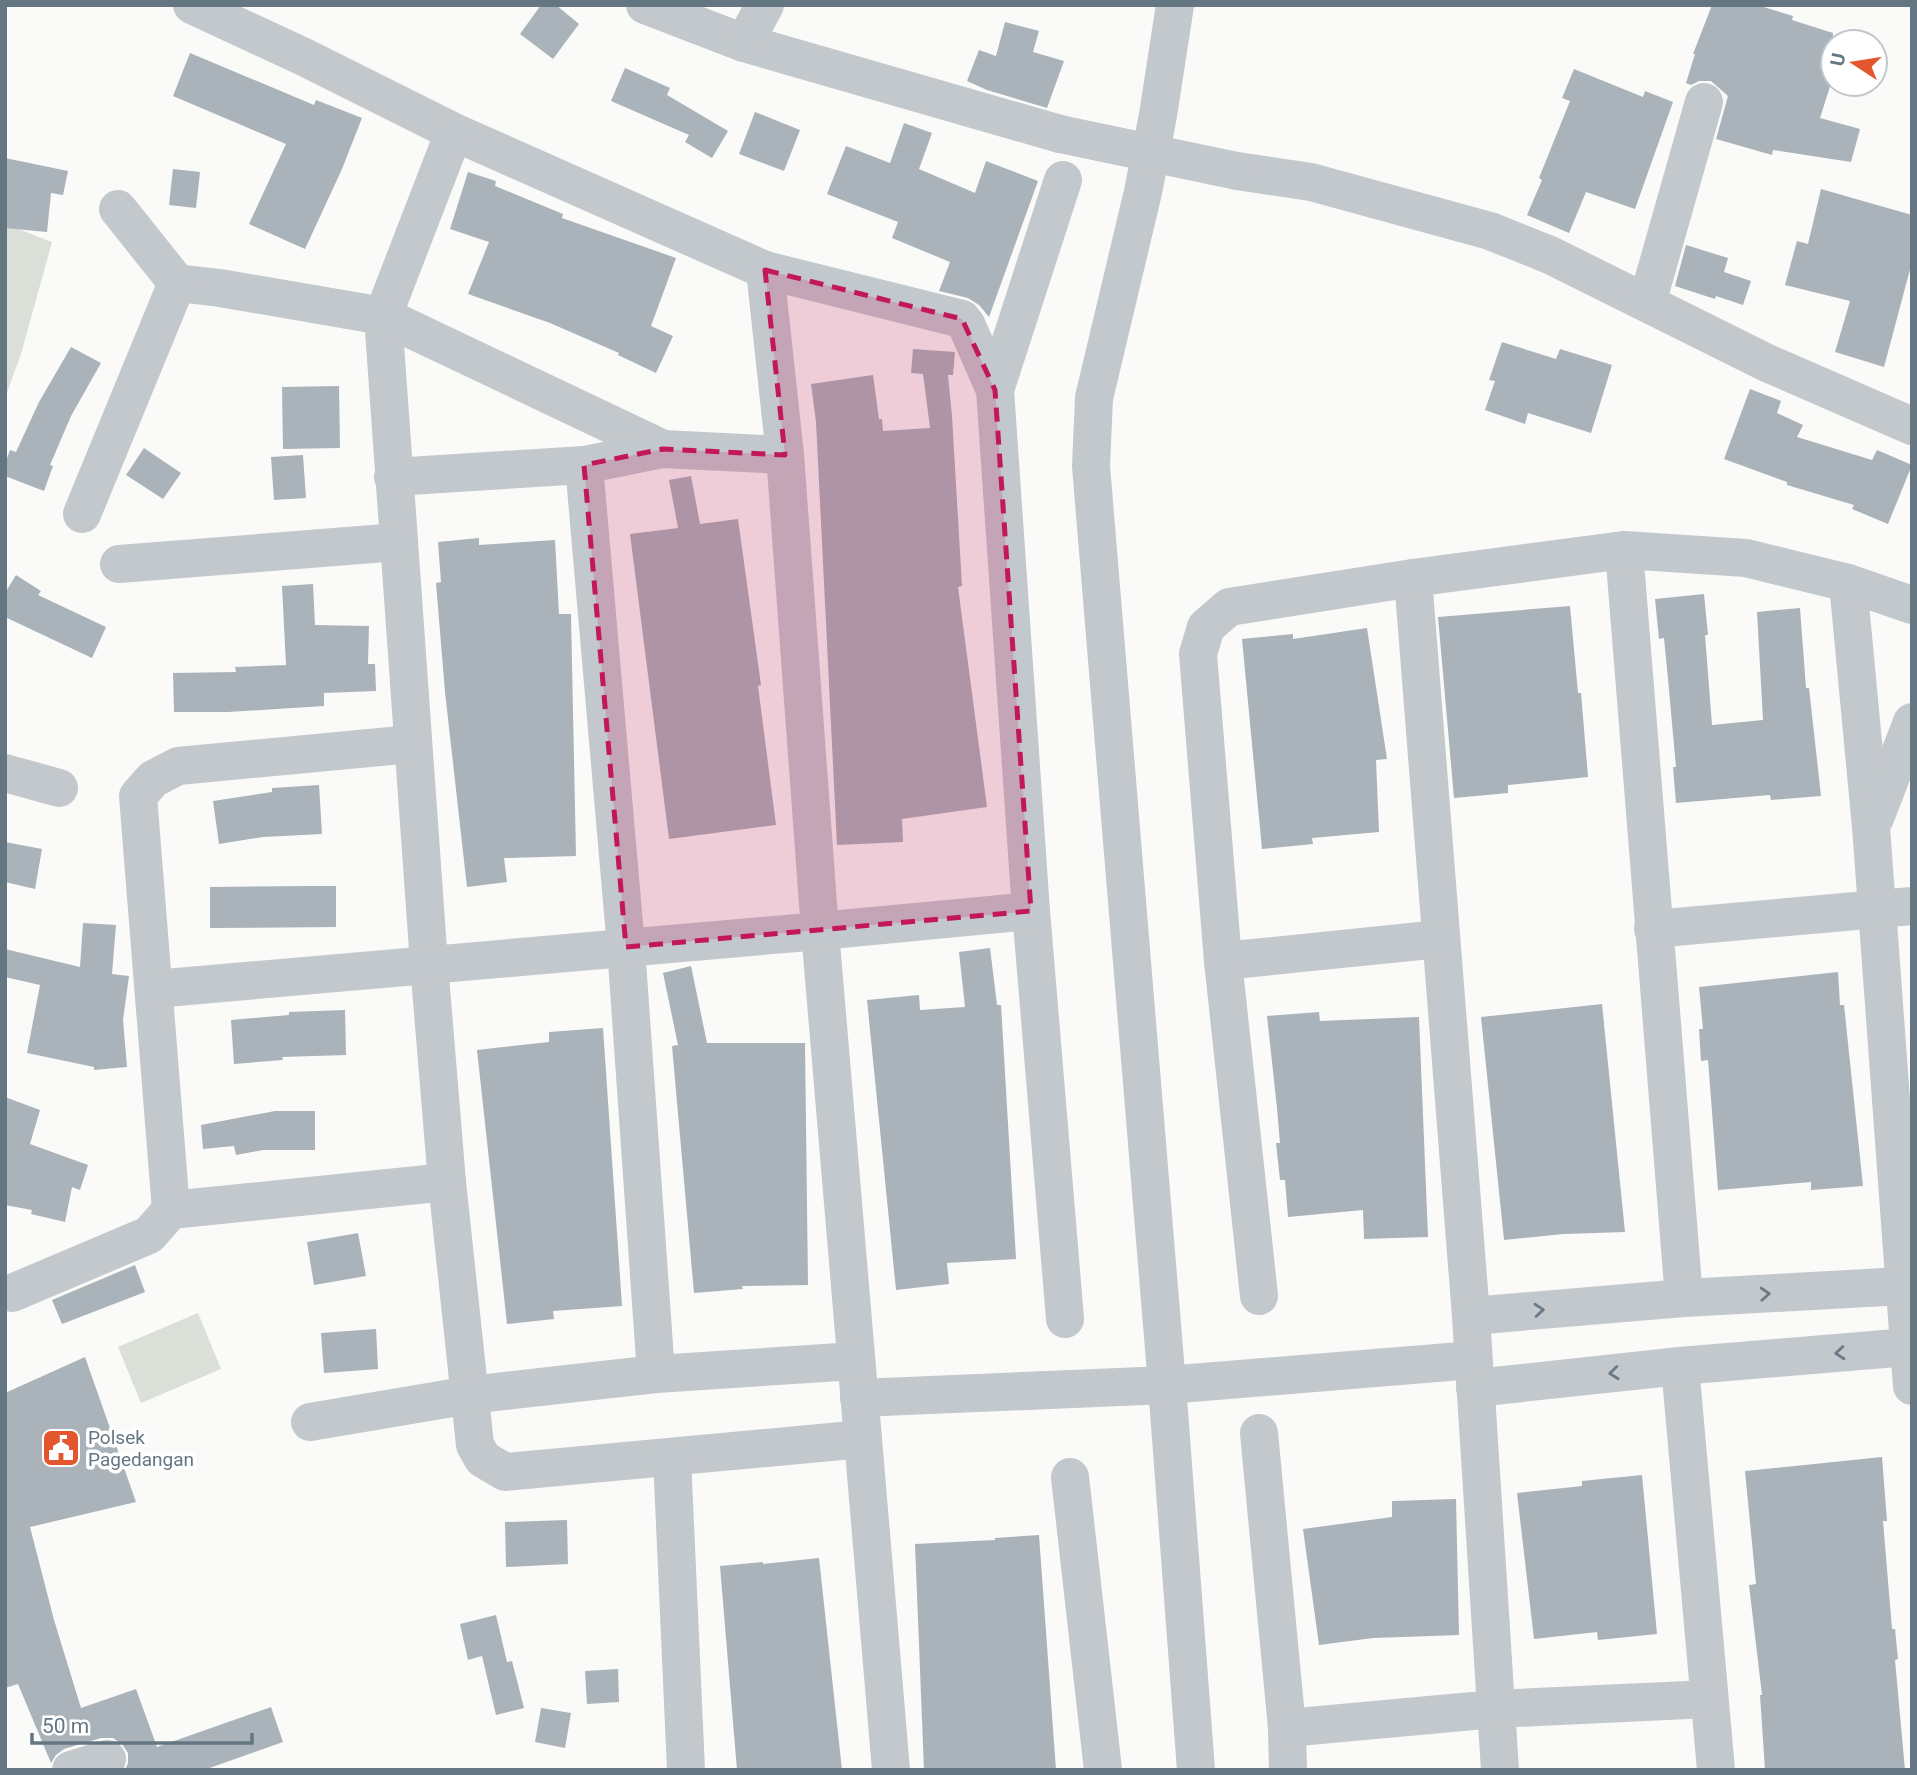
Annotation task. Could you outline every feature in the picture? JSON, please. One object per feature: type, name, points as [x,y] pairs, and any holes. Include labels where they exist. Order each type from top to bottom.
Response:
[{"type":"street","points":[[192,5],[454,132],[765,270],[962,319],[995,390],[1031,911],[1065,1319]]},
{"type":"street","points":[[645,5],[744,43],[1060,134],[1237,172],[1311,182],[1490,231],[1550,255],[1767,363],[1912,426]]},
{"type":"street","points":[[744,43],[765,5]]},
{"type":"street","points":[[1175,5],[1143,192],[1094,398],[1091,466],[1196,1770]]},
{"type":"street","points":[[1647,303],[1704,102]]},
{"type":"street","points":[[454,132],[383,316],[429,964],[447,1182],[475,1445],[483,1459],[505,1472],[863,1439]]},
{"type":"street","points":[[995,390],[1063,180]]},
{"type":"street","points":[[118,209],[177,283],[383,316],[663,449]]},
{"type":"street","points":[[765,270],[785,455],[820,931],[891,1770]]},
{"type":"street","points":[[82,514],[177,283]]},
{"type":"street","points":[[393,477],[584,465],[663,449],[785,455]]},
{"type":"street","points":[[584,465],[626,947],[656,1374]]},
{"type":"street","points":[[119,564],[398,542]]},
{"type":"street","points":[[1624,550],[1684,1298]]},
{"type":"street","points":[[1259,1296],[1223,961],[1198,654],[1206,627],[1229,607],[1413,578],[1624,550],[1746,558],[1848,583],[1912,605]]},
{"type":"street","points":[[1413,578],[1471,1316],[1500,1770]]},
{"type":"street","points":[[1848,583],[1871,827],[1895,907],[1903,1286],[1912,1386]]},
{"type":"street","points":[[1871,827],[1912,722]]},
{"type":"street","points":[[171,1210],[138,796],[153,779],[178,766],[412,744]]},
{"type":"street","points":[[5,773],[59,788]]},
{"type":"street","points":[[1653,929],[1895,907]]},
{"type":"street","points":[[154,989],[1031,911]]},
{"type":"street","points":[[1223,961],[1440,939]]},
{"type":"street","points":[[12,1293],[149,1235],[171,1210],[447,1182]]},
{"type":"street","points":[[1471,1316],[1684,1298],[1903,1286]]},
{"type":"street","points":[[310,1422],[470,1395],[656,1374],[1167,1385],[1680,1366],[1909,1334]]},
{"type":"street","points":[[1680,1366],[1716,1770]]},
{"type":"street","points":[[1259,1433],[1287,1728],[1288,1770]]},
{"type":"street","points":[[672,1457],[686,1770]]},
{"type":"street","points":[[1070,1477],[1104,1770]]},
{"type":"street","points":[[1287,1728],[1495,1709],[1709,1699]]},
{"type":"highlighted area","points":[[765,270],[962,319],[995,390],[1031,911],[626,947],[584,465],[663,449],[785,455]]},
{"type":"shaded area","points":[[5,224],[52,242],[21,354],[5,398]]},
{"type":"shaded area","points":[[198,1313],[221,1369],[141,1403],[118,1347]]},
{"type":"building","points":[[541,5],[556,5],[579,24],[553,59],[520,34]]},
{"type":"building","points":[[1712,5],[1757,5],[1793,16],[1792,20],[1819,29],[1819,98],[1826,98],[1820,118],[1860,129],[1851,162],[1773,150],[1772,155],[1716,139],[1728,96],[1711,81],[1699,81],[1691,85],[1686,83],[1693,54]]},
{"type":"building","points":[[1005,22],[1039,31],[1033,52],[1064,61],[1047,108],[987,90],[967,81],[979,50],[996,56]]},
{"type":"building","points":[[190,53],[314,105],[316,100],[362,118],[305,249],[249,224],[286,144],[173,96]]},
{"type":"building","points":[[625,68],[670,88],[667,95],[728,131],[712,158],[685,142],[689,135],[611,101]]},
{"type":"building","points":[[1574,69],[1643,97],[1645,91],[1673,102],[1635,209],[1586,192],[1569,233],[1527,215],[1570,101],[1562,98]]},
{"type":"building","points":[[755,112],[800,130],[784,171],[739,154]]},
{"type":"building","points":[[904,123],[932,133],[919,169],[975,193],[986,161],[1038,181],[989,317],[979,305],[968,298],[939,291],[950,262],[892,238],[898,222],[827,194],[846,146],[890,163]]},
{"type":"building","points":[[5,158],[68,171],[63,195],[51,193],[47,232],[5,228]]},
{"type":"building","points":[[173,169],[200,172],[196,208],[169,205]]},
{"type":"building","points":[[468,172],[496,181],[495,186],[563,214],[562,218],[676,258],[651,326],[673,336],[656,373],[618,355],[619,353],[550,323],[468,294],[489,242],[450,229]]},
{"type":"building","points":[[1821,189],[1912,215],[1912,262],[1884,367],[1835,352],[1850,301],[1785,285],[1797,241],[1808,244]]},
{"type":"building","points":[[1686,245],[1728,258],[1724,272],[1751,281],[1743,305],[1675,286]]},
{"type":"building","points":[[1502,342],[1556,359],[1560,349],[1612,365],[1591,433],[1528,413],[1525,424],[1485,410],[1495,381],[1489,380]]},
{"type":"building","points":[[71,347],[101,363],[71,416],[50,465],[53,466],[44,491],[5,476],[5,464],[10,450],[16,452],[39,402]]},
{"type":"building","points":[[913,349],[955,352],[953,375],[948,375],[962,586],[958,587],[987,807],[902,819],[903,842],[837,845],[816,422],[811,384],[873,375],[883,431],[930,428],[923,374],[911,373]]},
{"type":"building","points":[[339,386],[340,448],[283,449],[282,387]]},
{"type":"building","points":[[1750,389],[1781,401],[1777,413],[1803,425],[1797,437],[1872,460],[1877,450],[1912,465],[1888,524],[1852,509],[1854,505],[1787,485],[1787,482],[1724,459]]},
{"type":"building","points":[[144,448],[181,473],[163,499],[126,475]]},
{"type":"building","points":[[303,455],[306,498],[274,500],[271,457]]},
{"type":"building","points":[[691,476],[700,524],[738,519],[761,685],[758,686],[776,825],[669,839],[630,534],[678,528],[669,480]]},
{"type":"building","points":[[479,538],[479,545],[555,540],[559,614],[571,614],[576,856],[504,858],[507,882],[467,887],[445,692],[436,583],[441,582],[438,542]]},
{"type":"building","points":[[16,575],[41,591],[38,595],[106,627],[92,658],[5,617],[5,593]]},
{"type":"building","points":[[313,584],[315,625],[369,626],[368,664],[375,664],[376,691],[324,693],[324,706],[228,712],[174,712],[173,673],[236,672],[235,667],[286,665],[282,586]]},
{"type":"building","points":[[1704,594],[1712,725],[1763,720],[1757,612],[1800,608],[1806,688],[1809,688],[1821,796],[1771,800],[1770,795],[1676,803],[1673,767],[1676,767],[1664,638],[1659,639],[1655,599]]},
{"type":"building","points":[[1570,606],[1588,777],[1508,785],[1508,793],[1454,798],[1438,617]]},
{"type":"building","points":[[1367,628],[1387,759],[1376,760],[1379,832],[1312,838],[1313,844],[1262,849],[1242,639],[1293,634],[1293,639]]},
{"type":"building","points":[[319,785],[322,834],[263,837],[219,844],[213,801],[272,792],[272,788]]},
{"type":"building","points":[[5,842],[42,849],[35,889],[5,882]]},
{"type":"building","points":[[336,886],[336,927],[210,928],[210,887]]},
{"type":"building","points":[[83,923],[116,925],[112,974],[129,976],[123,1020],[127,1067],[94,1070],[94,1067],[27,1053],[40,985],[5,977],[5,949],[80,967]]},
{"type":"building","points":[[990,948],[997,1005],[1001,1005],[1016,1259],[947,1263],[949,1284],[896,1290],[867,1000],[919,995],[920,1010],[965,1007],[959,952]]},
{"type":"building","points":[[691,966],[707,1043],[805,1043],[808,1285],[742,1286],[743,1289],[694,1293],[672,1046],[678,1045],[663,973]]},
{"type":"building","points":[[1838,972],[1840,1005],[1844,1005],[1863,1186],[1811,1190],[1811,1182],[1718,1190],[1708,1060],[1701,1061],[1699,1029],[1703,1029],[1699,987]]},
{"type":"building","points":[[1602,1004],[1625,1232],[1504,1240],[1481,1017]]},
{"type":"building","points":[[345,1010],[346,1055],[282,1057],[283,1060],[234,1064],[231,1020],[289,1015],[289,1012]]},
{"type":"building","points":[[1319,1012],[1320,1021],[1419,1017],[1428,1237],[1364,1239],[1363,1210],[1288,1217],[1285,1180],[1280,1180],[1276,1143],[1280,1143],[1267,1016]]},
{"type":"building","points":[[603,1028],[622,1306],[553,1311],[554,1319],[507,1324],[477,1050],[549,1042],[549,1032]]},
{"type":"building","points":[[5,1097],[40,1110],[30,1144],[88,1165],[80,1190],[72,1187],[65,1222],[31,1214],[32,1210],[5,1205]]},
{"type":"building","points":[[275,1111],[315,1111],[315,1150],[263,1150],[236,1155],[234,1146],[203,1149],[201,1125]]},
{"type":"building","points":[[358,1233],[366,1276],[314,1285],[307,1242]]},
{"type":"building","points":[[135,1265],[145,1292],[62,1324],[52,1300]]},
{"type":"building","points":[[376,1329],[378,1369],[324,1373],[321,1333]]},
{"type":"building","points":[[85,1357],[136,1502],[30,1527],[54,1620],[81,1708],[136,1689],[157,1747],[271,1707],[283,1742],[204,1770],[125,1770],[128,1753],[122,1744],[113,1738],[101,1738],[64,1749],[51,1763],[18,1684],[5,1688],[5,1393]]},
{"type":"building","points":[[1882,1457],[1887,1521],[1883,1521],[1892,1629],[1895,1629],[1898,1659],[1895,1660],[1905,1770],[1765,1770],[1762,1695],[1749,1585],[1756,1584],[1745,1471]]},
{"type":"building","points":[[1642,1475],[1657,1634],[1598,1640],[1597,1632],[1534,1639],[1517,1493],[1582,1486],[1582,1481]]},
{"type":"building","points":[[1456,1499],[1459,1635],[1373,1638],[1319,1645],[1303,1529],[1392,1517],[1392,1501]]},
{"type":"building","points":[[567,1520],[568,1564],[506,1567],[505,1522]]},
{"type":"building","points":[[1039,1535],[1056,1770],[924,1770],[915,1544]]},
{"type":"building","points":[[819,1558],[842,1770],[737,1770],[720,1566]]},
{"type":"building","points":[[496,1615],[507,1662],[512,1661],[524,1708],[496,1715],[482,1656],[468,1660],[460,1624]]},
{"type":"building","points":[[618,1669],[619,1702],[587,1704],[585,1671]]},
{"type":"building","points":[[541,1708],[571,1713],[565,1748],[535,1742]]},
{"type":"place","name":"Polsek Pagedangan","points":[[61,1448]]}]
